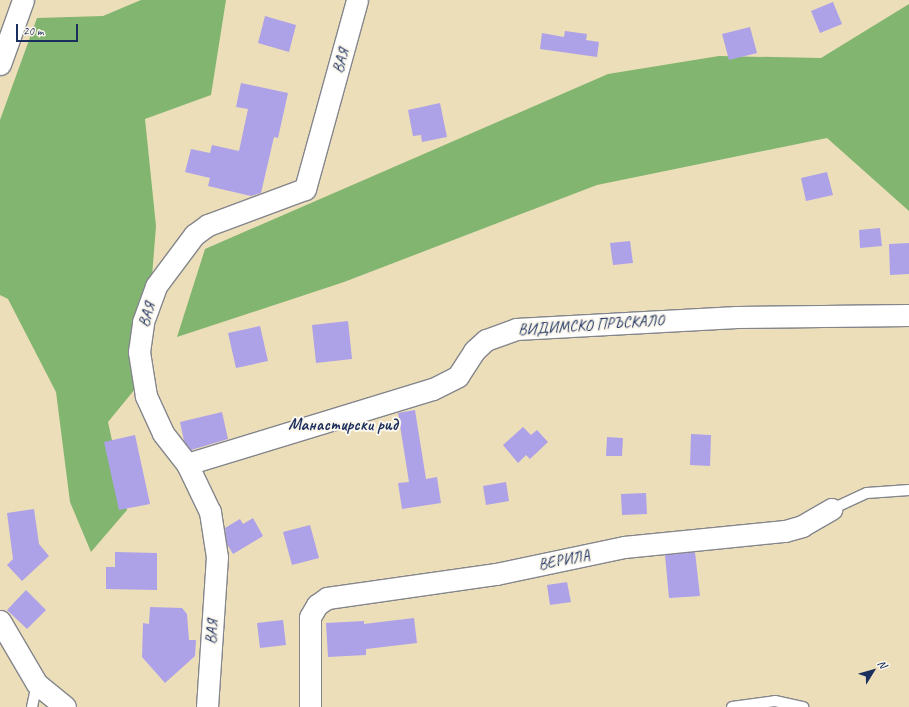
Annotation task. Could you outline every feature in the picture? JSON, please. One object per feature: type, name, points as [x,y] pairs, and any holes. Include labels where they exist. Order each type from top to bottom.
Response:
[{"type":"street","points":[[0,64],[23,0]]},
{"type":"street","name":"ВАЯ","points":[[207,707],[217,557],[210,512],[187,464],[163,433],[146,396],[139,352],[143,322],[156,286],[185,245],[198,232],[208,226],[305,189],[358,0]]},
{"type":"street","name":"ВИДИМСКО ПРЪСКАЛО","points":[[187,464],[432,389],[458,376],[474,351],[486,340],[516,329],[736,317],[909,315]]},
{"type":"street","name":"ВЕРИЛА","points":[[310,707],[310,617],[317,605],[327,598],[496,574],[624,547],[785,532],[802,526],[832,509]]},
{"type":"street","points":[[0,621],[37,684],[65,707]]},
{"type":"lane","name":"ВЕРИЛА","points":[[832,509],[867,493],[909,490]]},
{"type":"lane","points":[[32,707],[37,684]]},
{"type":"lane","points":[[732,707],[775,701],[803,707]]},
{"type":"green space","points":[[141,0],[226,0],[211,95],[145,119],[156,226],[144,378],[108,422],[127,510],[91,552],[70,502],[56,392],[8,299],[0,295],[0,120],[37,18],[103,16]]},
{"type":"green space","points":[[909,4],[909,211],[827,138],[597,185],[344,282],[177,337],[205,249],[608,74],[719,56],[821,58]]},
{"type":"building","points":[[833,2],[842,24],[820,33],[811,11]]},
{"type":"building","points":[[265,16],[296,25],[289,52],[258,43]]},
{"type":"building","points":[[750,27],[757,53],[729,60],[722,34]]},
{"type":"building","points":[[565,31],[587,34],[586,40],[599,42],[597,57],[540,49],[542,33],[564,37]]},
{"type":"building","points":[[241,83],[288,93],[278,138],[274,137],[261,193],[251,196],[208,186],[210,178],[185,172],[191,149],[210,153],[212,145],[239,151],[248,109],[236,107]]},
{"type":"building","points":[[440,103],[447,137],[422,142],[421,135],[413,136],[408,110]]},
{"type":"building","points":[[827,172],[833,195],[806,201],[801,178]]},
{"type":"building","points":[[880,228],[882,246],[860,248],[859,230]]},
{"type":"building","points":[[630,241],[633,263],[613,265],[610,243]]},
{"type":"building","points":[[909,243],[909,274],[890,275],[889,244]]},
{"type":"building","points":[[348,321],[352,359],[316,363],[312,325]]},
{"type":"building","points":[[260,326],[268,361],[236,368],[228,333]]},
{"type":"building","points":[[415,410],[426,479],[437,477],[441,503],[402,509],[398,483],[409,482],[398,413]]},
{"type":"building","points":[[222,412],[228,439],[191,450],[184,441],[180,422]]},
{"type":"building","points":[[523,427],[531,435],[537,430],[548,442],[530,459],[526,455],[518,463],[503,445]]},
{"type":"building","points":[[691,434],[711,435],[710,466],[690,465]]},
{"type":"building","points":[[135,435],[150,504],[119,510],[104,442]]},
{"type":"building","points":[[607,437],[623,438],[622,456],[606,456]]},
{"type":"building","points":[[506,482],[509,501],[486,505],[483,486]]},
{"type":"building","points":[[646,493],[647,514],[622,515],[621,494]]},
{"type":"building","points":[[34,509],[39,544],[49,556],[22,581],[7,565],[13,559],[7,513]]},
{"type":"building","points":[[253,518],[263,536],[233,554],[227,544],[225,528],[240,519],[243,524]]},
{"type":"building","points":[[310,525],[319,558],[292,565],[283,532]]},
{"type":"building","points":[[115,552],[157,553],[157,590],[106,589],[106,567],[115,567]]},
{"type":"building","points":[[695,552],[700,596],[669,598],[665,555]]},
{"type":"building","points":[[567,582],[571,602],[550,605],[547,585]]},
{"type":"building","points":[[26,590],[46,610],[27,629],[7,610]]},
{"type":"building","points":[[150,607],[182,608],[187,614],[189,640],[196,640],[195,656],[165,683],[142,657],[143,623],[149,624]]},
{"type":"building","points":[[414,618],[417,643],[366,649],[366,655],[328,657],[326,623],[364,621],[364,624]]},
{"type":"building","points":[[283,620],[286,645],[260,648],[257,623]]},
{"type":"district","name":"Манастирски рид","points":[[343,425]]}]
